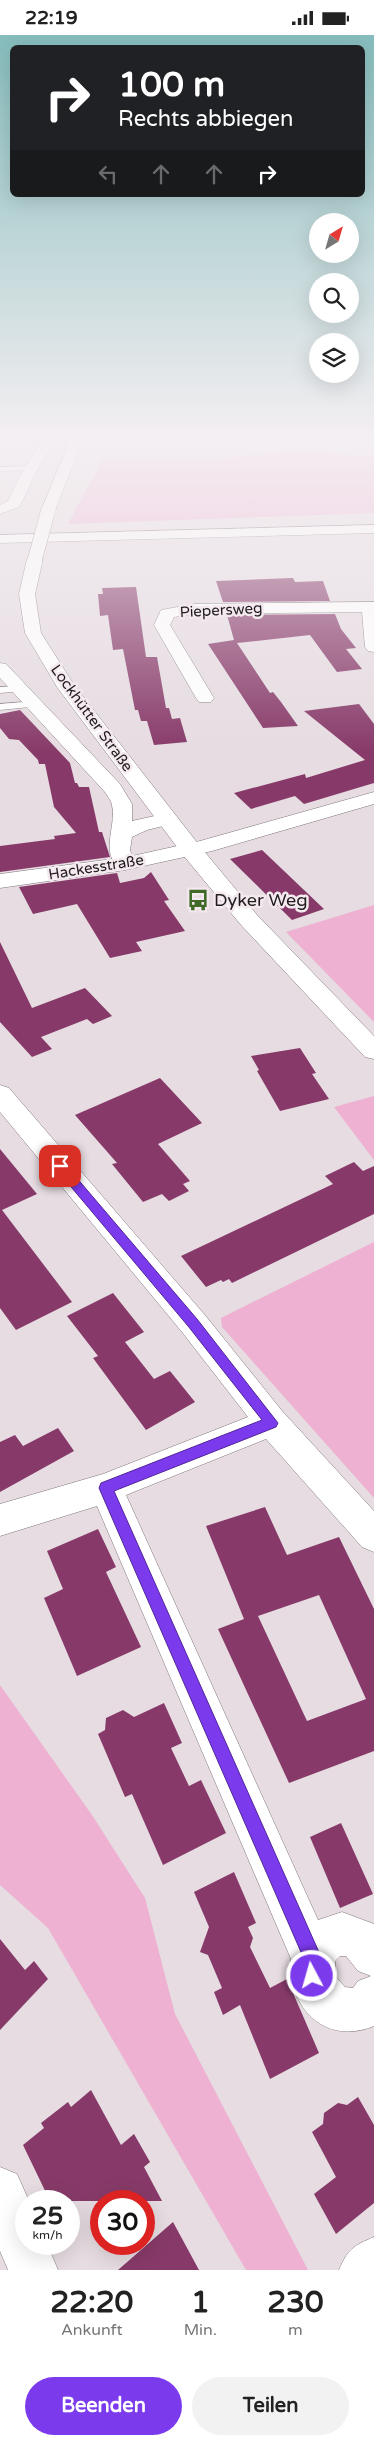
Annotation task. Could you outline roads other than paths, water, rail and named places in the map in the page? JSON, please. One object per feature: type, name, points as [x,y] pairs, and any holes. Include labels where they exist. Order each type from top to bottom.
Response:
[{"type":"main road","name":"Lockhütter Straße","points":[[38,544],[27,594],[33,633],[66,687],[249,920],[374,1051]]},
{"type":"main road","points":[[372,607],[374,647]]},
{"type":"main road","name":"Piepersweg","points":[[205,698],[162,625],[167,613],[194,609],[372,607]]},
{"type":"main road","name":"Lockhütter Straße","points":[[0,668],[36,704],[113,788],[122,804],[122,834],[119,850],[125,865]]},
{"type":"main road","points":[[192,849],[374,798]]},
{"type":"main road","points":[[122,834],[140,825],[168,819]]},
{"type":"main road","name":"Hackesstraße","points":[[0,881],[125,865],[192,849]]},
{"type":"main road","points":[[0,1094],[193,1323],[271,1423],[374,1536]]},
{"type":"main road","points":[[0,1519],[106,1488],[271,1423]]},
{"type":"main road","points":[[106,1488],[313,1959]]},
{"type":"main road","points":[[374,1955],[370,1947],[354,1936],[337,1934],[321,1943],[313,1959],[312,1976],[318,1993],[329,2005],[345,2011],[360,2009],[374,1997]]},
{"type":"main road","points":[[0,2191],[33,2270]]},
{"type":"main road","points":[[364,2270],[374,2262]]},
{"type":"lane","points":[[0,690],[20,689]]},
{"type":"lane","points":[[0,707],[36,704]]},
{"type":"place","name":"Dyker Weg","points":[[198,900]]}]
